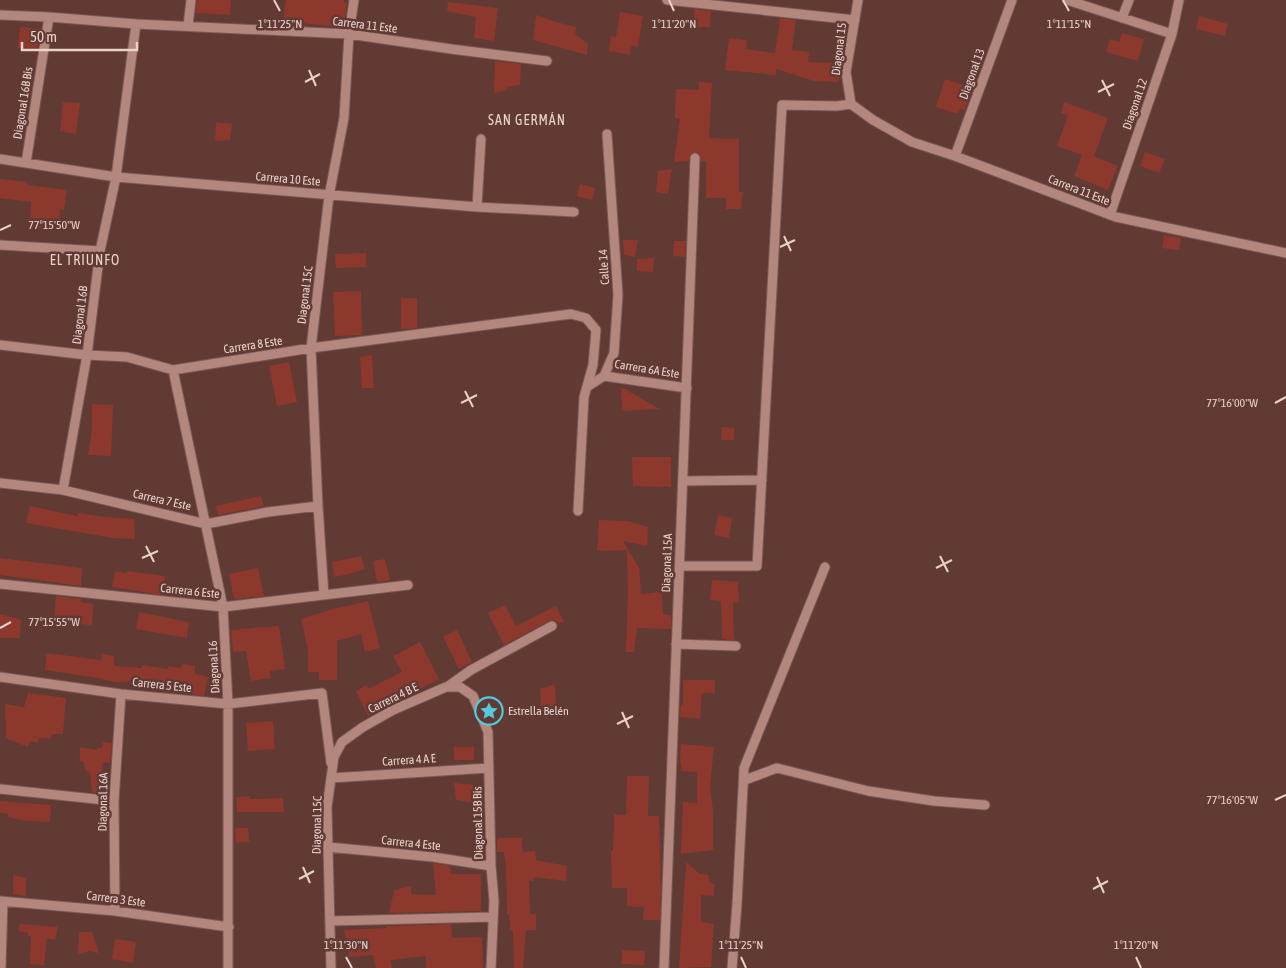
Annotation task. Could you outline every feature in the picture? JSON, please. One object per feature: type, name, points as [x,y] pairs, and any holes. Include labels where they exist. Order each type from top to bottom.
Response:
[{"type":"street","points":[[188,26],[191,0]]},
{"type":"street","name":"Diagonal 15C","points":[[324,595],[311,348],[329,196],[344,118],[349,34],[354,0]]},
{"type":"street","points":[[667,0],[855,20]]},
{"type":"street","name":"Diagonal 15","points":[[851,104],[846,72],[858,0]]},
{"type":"street","name":"Diagonal 13","points":[[955,156],[1012,0]]},
{"type":"street","points":[[1067,0],[1172,34]]},
{"type":"street","points":[[1122,18],[1129,0]]},
{"type":"street","name":"Diagonal 12","points":[[1110,215],[1172,34],[1179,0]]},
{"type":"street","name":"Carrera 11 Este","points":[[0,15],[136,24],[349,34],[451,50],[547,61]]},
{"type":"street","name":"Diagonal 16B Bis","points":[[26,163],[49,17]]},
{"type":"street","name":"Diagonal 16B","points":[[63,490],[87,355],[100,252],[116,177],[136,24]]},
{"type":"street","points":[[680,566],[758,566],[782,105],[837,106],[851,104]]},
{"type":"street","name":"Carrera 11 Este","points":[[851,104],[873,120],[912,142],[955,156],[1110,215],[1286,253]]},
{"type":"street","name":"Calle 14","points":[[604,376],[614,353],[618,295],[607,134]]},
{"type":"street","points":[[477,207],[482,139]]},
{"type":"street","name":"Diagonal 15A","points":[[664,968],[695,158]]},
{"type":"street","name":"Carrera 10 Este","points":[[0,159],[116,177],[329,196],[574,212]]},
{"type":"street","points":[[0,245],[100,252]]},
{"type":"street","name":"Carrera 8 Este","points":[[0,345],[87,355],[127,357],[173,370],[311,348],[571,314],[586,318],[596,330],[593,365],[587,387]]},
{"type":"street","name":"Diagonal 16","points":[[173,370],[223,607],[228,704],[228,968]]},
{"type":"street","points":[[578,511],[584,397],[587,387],[604,376]]},
{"type":"street","name":"Carrera 6A Este","points":[[604,376],[686,388]]},
{"type":"street","points":[[683,481],[762,480]]},
{"type":"street","name":"Carrera 7 Este","points":[[0,484],[63,490],[206,524],[268,512],[318,506]]},
{"type":"street","points":[[732,968],[745,780],[744,768],[825,567]]},
{"type":"street","name":"Carrera 6 Este","points":[[0,584],[223,607],[408,585]]},
{"type":"street","points":[[446,687],[471,670],[552,626]]},
{"type":"street","points":[[676,644],[736,646]]},
{"type":"street","name":"Carrera 5 Este","points":[[0,677],[120,694],[228,704],[322,693]]},
{"type":"street","name":"Carrera 4 B E","points":[[342,742],[362,727],[393,710],[446,687],[460,687]]},
{"type":"street","name":"Diagonal 15B Bis","points":[[460,687],[473,696],[481,711],[488,732],[491,866],[494,902],[491,968]]},
{"type":"street","name":"Diagonal 15C","points":[[322,693],[331,775]]},
{"type":"street","name":"Diagonal 16A","points":[[115,911],[114,802],[120,694]]},
{"type":"street","name":"Diagonal 15C","points":[[331,968],[327,808],[334,757],[342,742]]},
{"type":"street","name":"Carrera 4 A E","points":[[331,775],[489,768]]},
{"type":"street","points":[[745,780],[777,768],[868,791],[934,801],[985,805]]},
{"type":"street","points":[[0,789],[114,802]]},
{"type":"street","name":"Carrera 4 Este","points":[[328,847],[433,857],[491,866]]},
{"type":"street","points":[[1,968],[2,901]]},
{"type":"street","name":"Carrera 3 Este","points":[[2,901],[115,911],[229,927]]},
{"type":"street","points":[[330,920],[494,916]]},
{"type":"building","points":[[197,0],[231,0],[230,15],[196,13]]},
{"type":"building","points":[[286,0],[344,0],[347,3],[345,18],[340,17],[339,27],[283,21]]},
{"type":"building","points":[[448,2],[498,8],[494,41],[474,38],[476,17],[447,11]]},
{"type":"building","points":[[694,9],[711,11],[710,27],[694,27]]},
{"type":"building","points":[[620,12],[643,16],[638,47],[631,46],[630,55],[609,51],[611,36],[616,37]]},
{"type":"building","points":[[536,15],[576,27],[575,34],[588,44],[587,55],[533,40]]},
{"type":"building","points":[[1199,16],[1228,24],[1225,36],[1196,29]]},
{"type":"building","points":[[780,18],[796,20],[792,50],[809,52],[808,62],[840,63],[839,82],[814,81],[776,69],[776,75],[725,70],[729,38],[747,40],[746,49],[775,53]]},
{"type":"building","points":[[20,27],[40,29],[37,50],[18,48]]},
{"type":"building","points":[[1122,33],[1144,39],[1138,61],[1106,52],[1110,39],[1119,42]]},
{"type":"building","points":[[495,61],[521,64],[520,85],[507,87],[507,90],[494,93]]},
{"type":"building","points":[[945,79],[969,87],[966,95],[970,96],[965,110],[960,109],[958,114],[936,107]]},
{"type":"building","points":[[699,82],[712,83],[709,138],[739,139],[739,192],[743,192],[741,209],[726,209],[726,198],[706,198],[706,161],[701,161],[699,153],[692,153],[689,161],[674,162],[680,119],[675,118],[676,89],[699,90]]},
{"type":"building","points":[[63,102],[80,103],[76,134],[60,131]]},
{"type":"building","points":[[1064,102],[1108,118],[1094,156],[1118,166],[1108,190],[1074,176],[1082,155],[1057,146],[1068,116],[1061,113]]},
{"type":"building","points":[[216,122],[232,124],[230,140],[215,141]]},
{"type":"building","points":[[1145,152],[1165,159],[1159,173],[1140,166]]},
{"type":"building","points":[[672,169],[668,194],[656,192],[658,171]]},
{"type":"building","points":[[0,179],[27,182],[27,185],[67,190],[64,210],[60,209],[59,230],[30,228],[31,202],[0,198]]},
{"type":"building","points":[[580,184],[595,188],[592,200],[577,196]]},
{"type":"building","points":[[1164,235],[1181,238],[1179,250],[1162,248]]},
{"type":"building","points":[[623,240],[638,240],[635,257],[624,255]]},
{"type":"building","points":[[674,241],[686,241],[685,257],[673,256]]},
{"type":"building","points":[[366,253],[366,267],[336,268],[335,254]]},
{"type":"building","points":[[654,258],[653,272],[637,271],[637,259]]},
{"type":"building","points":[[361,291],[362,335],[335,336],[333,292]]},
{"type":"building","points":[[401,298],[417,298],[417,328],[401,329]]},
{"type":"building","points":[[372,355],[374,388],[362,388],[360,357]]},
{"type":"building","points":[[289,362],[297,402],[277,406],[269,366]]},
{"type":"building","points":[[621,387],[660,409],[622,411]]},
{"type":"building","points":[[92,404],[113,405],[111,456],[88,455],[92,429]]},
{"type":"building","points":[[722,427],[734,428],[734,440],[721,440]]},
{"type":"building","points":[[632,457],[671,457],[671,487],[633,486]]},
{"type":"building","points":[[261,496],[264,506],[218,515],[216,506]]},
{"type":"building","points":[[30,506],[78,516],[78,513],[134,519],[135,539],[113,538],[26,523]]},
{"type":"building","points":[[718,515],[732,518],[729,538],[714,535]]},
{"type":"building","points":[[599,520],[627,521],[648,527],[647,546],[623,541],[639,568],[641,594],[662,592],[663,614],[671,615],[671,629],[637,628],[634,652],[626,652],[627,550],[597,551]]},
{"type":"building","points":[[361,556],[365,569],[334,577],[332,562]]},
{"type":"building","points":[[0,558],[82,568],[81,586],[0,575]]},
{"type":"building","points":[[385,559],[390,580],[377,582],[373,561]]},
{"type":"building","points":[[258,568],[264,596],[234,599],[229,574]]},
{"type":"building","points":[[115,571],[165,576],[163,595],[112,587]]},
{"type":"building","points":[[712,580],[738,582],[739,602],[733,603],[734,640],[722,639],[721,601],[710,600]]},
{"type":"building","points":[[192,587],[205,588],[205,599],[191,597]]},
{"type":"building","points":[[56,596],[81,599],[81,602],[93,604],[92,625],[54,622]]},
{"type":"building","points":[[368,601],[380,648],[365,652],[361,634],[337,641],[337,680],[319,680],[319,672],[308,672],[308,649],[301,619]]},
{"type":"building","points":[[505,605],[516,626],[556,606],[564,622],[549,621],[504,645],[488,613]]},
{"type":"building","points":[[139,612],[189,622],[187,638],[136,629]]},
{"type":"building","points":[[0,614],[21,620],[20,638],[0,638]]},
{"type":"building","points":[[279,626],[285,669],[270,671],[271,678],[251,681],[246,651],[233,652],[231,630]]},
{"type":"building","points":[[457,630],[472,662],[459,669],[443,637]]},
{"type":"building","points":[[420,642],[439,679],[368,716],[356,691],[367,685],[368,689],[402,672],[393,656]]},
{"type":"building","points":[[46,653],[101,660],[102,653],[114,656],[114,666],[142,668],[142,665],[168,669],[168,666],[181,668],[182,664],[195,666],[195,674],[208,677],[204,696],[191,694],[192,691],[178,687],[127,681],[115,682],[45,670]]},
{"type":"building","points":[[683,680],[715,680],[715,693],[702,693],[700,719],[680,717],[681,705],[683,705]]},
{"type":"building","points":[[555,684],[556,707],[541,707],[540,689]]},
{"type":"building","points":[[28,693],[66,698],[63,734],[52,734],[51,739],[39,738],[38,743],[30,741],[28,747],[6,738],[5,704],[24,707]]},
{"type":"building","points":[[273,721],[275,749],[248,751],[246,723]]},
{"type":"building","points":[[103,742],[112,743],[110,763],[103,762],[100,793],[92,792],[90,773],[86,771],[83,761],[80,761],[80,747],[97,750],[97,748],[102,748]]},
{"type":"building","points":[[681,744],[714,747],[710,786],[713,811],[713,850],[681,854],[683,802],[697,803],[697,772],[682,771],[680,758]]},
{"type":"building","points":[[454,747],[474,747],[474,760],[454,760]]},
{"type":"building","points":[[627,776],[649,776],[648,816],[659,816],[660,920],[643,920],[644,907],[627,906],[627,888],[612,888],[611,851],[613,851],[614,814],[626,815]]},
{"type":"building","points":[[454,783],[475,785],[475,803],[456,800]]},
{"type":"building","points":[[250,796],[250,799],[283,798],[284,812],[237,812],[236,797]]},
{"type":"building","points":[[0,801],[51,805],[50,822],[26,821],[8,817],[8,814],[0,813]]},
{"type":"building","points":[[235,828],[248,828],[249,842],[236,843]]},
{"type":"building","points":[[497,838],[522,838],[523,852],[535,851],[536,860],[567,866],[566,881],[534,877],[534,881],[529,881],[530,914],[536,914],[536,930],[526,930],[523,968],[514,968],[513,931],[510,930],[509,914],[507,915],[506,867],[504,852],[497,852]]},
{"type":"building","points":[[686,862],[700,874],[708,875],[710,883],[715,884],[714,896],[701,895],[701,922],[714,924],[711,967],[679,968]]},
{"type":"building","points":[[433,863],[450,866],[451,874],[481,874],[481,911],[389,913],[394,890],[411,886],[411,894],[436,895]]},
{"type":"building","points":[[13,875],[26,878],[26,896],[13,894]]},
{"type":"building","points":[[20,924],[58,927],[55,940],[47,938],[44,965],[30,964],[31,936],[28,936],[28,933],[18,931]]},
{"type":"building","points":[[451,924],[452,938],[482,937],[483,968],[426,968],[426,956],[391,960],[392,968],[376,968],[373,955],[349,957],[344,930],[386,928],[387,926]]},
{"type":"building","points":[[79,932],[92,932],[99,953],[89,951],[78,955]]},
{"type":"building","points":[[115,939],[136,942],[133,963],[112,959]]},
{"type":"building","points":[[622,950],[645,951],[644,965],[621,964]]},
{"type":"place","name":"Estrella Belén","points":[[489,711]]},
{"type":"district","name":"SAN GERMÁN","points":[[527,120]]},
{"type":"district","name":"EL TRIUNFO","points":[[85,260]]}]
